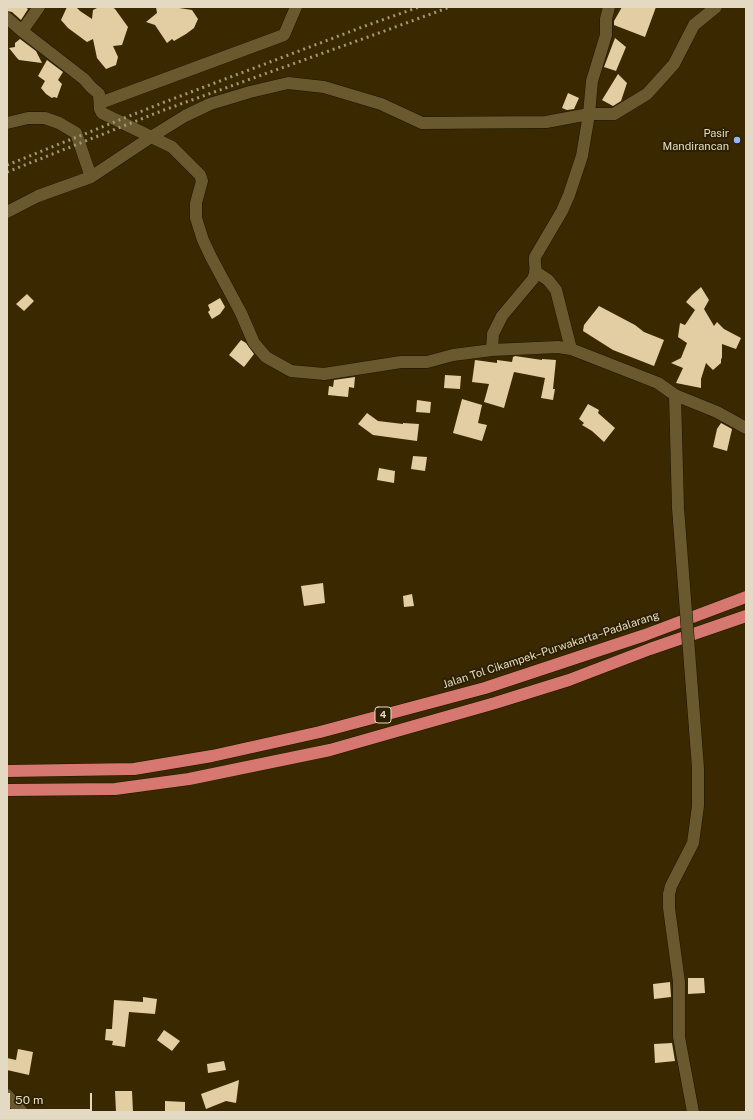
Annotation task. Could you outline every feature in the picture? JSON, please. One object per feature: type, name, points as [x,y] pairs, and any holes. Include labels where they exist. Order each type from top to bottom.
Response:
[{"type":"highway","name":"Jalan Tol Cikampek–Purwakarta–Padalarang","points":[[7,772],[134,769],[212,756],[320,732],[485,688],[645,635],[746,597]]},
{"type":"highway","name":"4","points":[[7,790],[115,789],[189,779],[330,750],[495,703],[569,680],[650,649],[746,616]]},
{"type":"street","points":[[22,31],[39,7]]},
{"type":"street","points":[[100,103],[284,34],[296,7]]},
{"type":"street","points":[[492,350],[493,334],[502,316],[533,280],[536,272],[534,261],[535,256],[562,211],[582,156],[589,114],[592,81],[606,35],[606,19],[609,7]]},
{"type":"street","points":[[7,212],[38,196],[91,176],[185,116],[210,104],[288,83],[324,87],[381,104],[422,122],[546,122],[589,114],[614,114],[647,94],[674,64],[694,25],[716,7]]},
{"type":"street","points":[[7,18],[84,79],[99,94],[102,113],[172,147],[200,175],[202,181],[196,203],[196,218],[203,240],[241,313],[254,343],[266,357],[291,371],[324,374],[401,362],[426,362],[453,355],[492,350],[545,348],[571,349],[658,383],[675,395],[717,412],[746,428]]},
{"type":"street","points":[[7,123],[28,118],[45,118],[59,122],[76,133],[91,176]]},
{"type":"street","points":[[536,272],[548,280],[556,290],[571,349]]},
{"type":"street","points":[[675,395],[678,508],[698,768],[698,806],[693,843],[671,886],[669,894],[669,908],[679,982],[679,1037],[693,1112]]},
{"type":"street","points":[[7,1095],[22,1112]]},
{"type":"building","points":[[7,7],[25,7],[28,9],[21,20],[12,12],[7,11]]},
{"type":"building","points":[[67,7],[76,7],[92,19],[93,10],[99,7],[112,7],[115,9],[128,27],[122,45],[113,46],[118,57],[116,65],[106,69],[97,58],[93,39],[87,42],[68,28],[61,20]]},
{"type":"building","points":[[156,7],[180,7],[179,8],[192,10],[198,19],[194,28],[174,41],[172,39],[167,43],[155,25],[146,22],[157,13]]},
{"type":"building","points":[[622,7],[656,7],[645,37],[614,25],[614,21]]},
{"type":"building","points":[[615,38],[626,47],[616,71],[604,67]]},
{"type":"building","points":[[20,39],[36,51],[42,63],[19,60],[17,58],[9,48],[15,47],[15,43]]},
{"type":"building","points":[[47,60],[63,72],[58,80],[62,84],[57,98],[52,98],[41,88],[45,81],[38,76]]},
{"type":"building","points":[[618,74],[627,83],[621,101],[613,106],[602,100]]},
{"type":"building","points":[[568,93],[579,98],[574,109],[567,110],[562,108]]},
{"type":"building","points":[[701,287],[709,300],[704,309],[714,326],[717,322],[724,329],[741,338],[736,349],[722,344],[721,363],[713,370],[706,363],[701,379],[701,388],[676,383],[683,368],[671,363],[681,358],[687,343],[678,337],[680,323],[685,325],[695,310],[686,302]]},
{"type":"building","points":[[27,294],[34,301],[24,311],[16,304]]},
{"type":"building","points":[[220,298],[225,307],[220,314],[212,319],[208,312],[210,310],[208,305]]},
{"type":"building","points":[[599,306],[635,325],[644,332],[664,340],[654,366],[613,350],[583,331],[584,325]]},
{"type":"building","points":[[241,340],[246,343],[254,354],[244,367],[229,355]]},
{"type":"building","points":[[515,356],[542,360],[556,360],[553,400],[541,398],[545,378],[514,372],[504,408],[484,402],[489,384],[472,382],[475,360],[497,363],[497,360],[512,362],[513,357]]},
{"type":"building","points":[[445,375],[461,376],[460,389],[444,388]]},
{"type":"building","points":[[355,377],[354,388],[349,387],[348,397],[328,395],[329,386],[333,387],[334,380]]},
{"type":"building","points":[[462,399],[482,405],[478,423],[487,425],[482,441],[453,433]]},
{"type":"building","points":[[417,400],[431,402],[430,413],[416,412]]},
{"type":"building","points":[[588,404],[599,410],[598,413],[615,428],[604,442],[592,431],[582,425],[584,423],[579,419]]},
{"type":"building","points":[[367,413],[378,421],[419,424],[417,441],[373,435],[358,424]]},
{"type":"building","points":[[721,423],[732,429],[727,451],[713,447],[717,429]]},
{"type":"building","points":[[413,456],[427,457],[425,471],[411,469]]},
{"type":"building","points":[[379,468],[395,471],[394,483],[377,480]]},
{"type":"building","points":[[323,583],[325,603],[304,606],[301,586]]},
{"type":"building","points":[[412,594],[414,606],[404,607],[403,596]]},
{"type":"building","points":[[688,978],[704,978],[705,993],[688,994]]},
{"type":"building","points":[[670,982],[671,997],[654,999],[653,984]]},
{"type":"building","points":[[143,997],[157,999],[155,1014],[129,1012],[125,1047],[112,1045],[113,1041],[105,1040],[106,1029],[112,1029],[114,1000],[143,1002]]},
{"type":"building","points":[[164,1030],[180,1041],[172,1051],[157,1040]]},
{"type":"building","points":[[672,1043],[675,1061],[655,1063],[654,1044]]},
{"type":"building","points":[[18,1049],[33,1052],[29,1075],[7,1070],[7,1058],[16,1060]]},
{"type":"building","points":[[224,1061],[226,1070],[208,1073],[207,1064]]},
{"type":"building","points":[[239,1080],[236,1103],[226,1101],[206,1109],[201,1094]]},
{"type":"building","points":[[115,1091],[132,1091],[133,1112],[116,1112]]},
{"type":"building","points":[[165,1101],[185,1102],[185,1112],[165,1112]]},
{"type":"railway","points":[[7,165],[162,103],[419,7]]},
{"type":"railway","points":[[7,172],[164,110],[450,7]]},
{"type":"place","name":"Pasir Mandirancan","points":[[737,140]]}]
